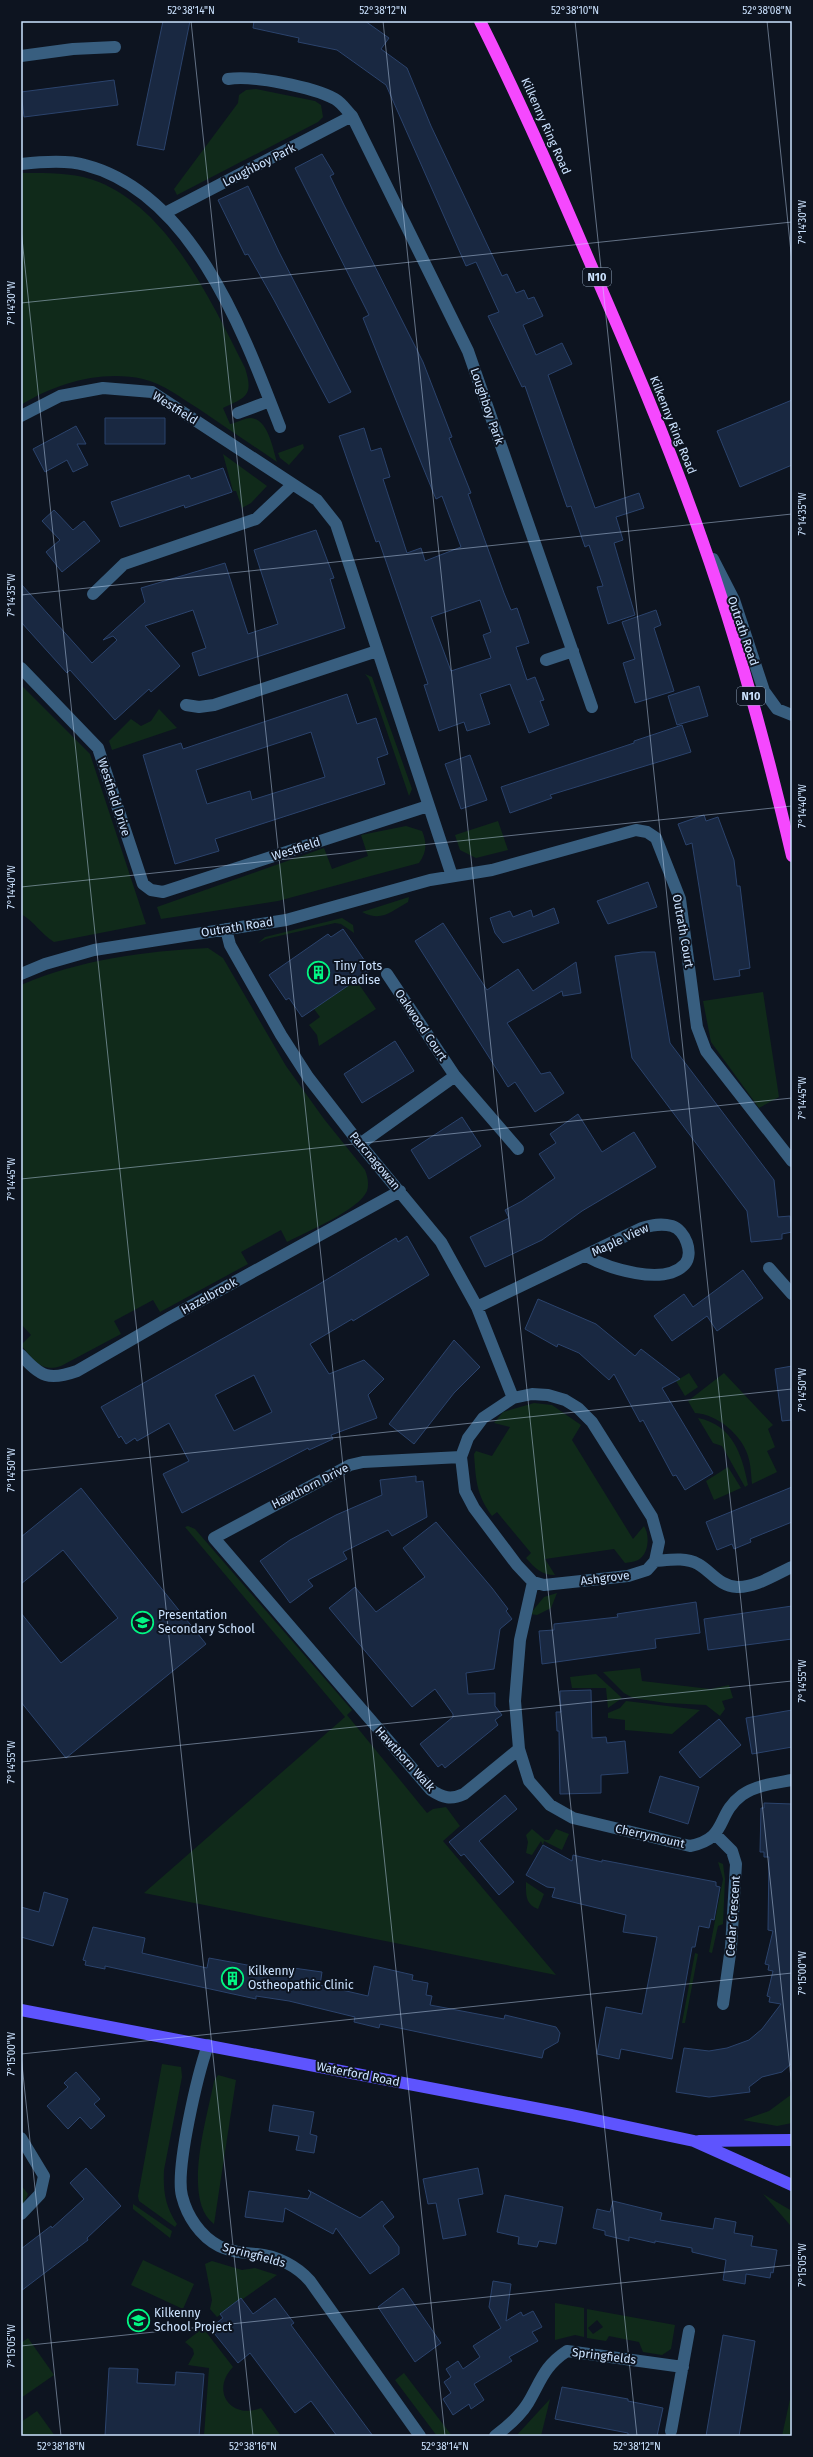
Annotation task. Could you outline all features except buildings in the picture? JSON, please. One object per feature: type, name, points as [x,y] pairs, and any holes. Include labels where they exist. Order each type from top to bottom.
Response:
[{"type":"highway","name":"Kilkenny Ring Road","points":[[480,21],[525,112],[621,333],[702,539],[750,694],[792,856]]},
{"type":"main road","name":"Waterford Road","points":[[21,2010],[208,2045],[694,2141],[792,2140]]},
{"type":"main road","name":"Waterford Road","points":[[694,2141],[792,2185]]},
{"type":"street","points":[[21,56],[73,49],[115,47]]},
{"type":"street","name":"Loughboy Park","points":[[228,79],[240,77],[309,88],[336,100],[352,116],[468,351],[592,707]]},
{"type":"street","name":"Loughboy Park","points":[[165,213],[352,116]]},
{"type":"street","points":[[21,164],[84,164],[129,182],[165,213],[208,267],[240,325],[280,427]]},
{"type":"street","name":"Westfield","points":[[21,416],[60,396],[103,388],[152,392],[317,500],[336,524],[452,876]]},
{"type":"street","points":[[238,413],[270,401]]},
{"type":"street","points":[[93,594],[124,564],[256,519],[292,485]]},
{"type":"street","name":"Outrath Road","points":[[702,539],[734,600],[764,691],[777,709],[792,715]]},
{"type":"street","points":[[186,705],[199,707],[214,705],[377,651]]},
{"type":"street","points":[[546,660],[573,651]]},
{"type":"street","name":"Westfield Drive","points":[[21,668],[98,748],[143,884],[151,890],[164,892]]},
{"type":"street","name":"Westfield","points":[[164,892],[428,806]]},
{"type":"street","name":"Outrath Court","points":[[452,876],[492,870],[636,830],[647,832],[656,838],[680,899],[697,1027],[706,1051],[792,1161]]},
{"type":"street","name":"Outrath Road","points":[[21,974],[45,964],[94,950],[286,920],[430,880],[452,876]]},
{"type":"street","name":"Parcnagowan","points":[[226,929],[230,945],[281,1035],[308,1077],[360,1144],[441,1242],[477,1307],[513,1398]]},
{"type":"street","name":"Oakwood Court","points":[[387,974],[455,1076],[518,1149]]},
{"type":"street","points":[[360,1144],[455,1076]]},
{"type":"street","name":"Hazelbrook","points":[[21,1355],[31,1367],[46,1377],[61,1377],[77,1371],[169,1318],[400,1191]]},
{"type":"street","name":"Maple View","points":[[477,1307],[642,1228],[659,1224],[673,1226],[679,1231],[688,1246],[689,1257],[684,1265],[673,1271],[656,1275],[633,1273],[599,1263],[586,1256]]},
{"type":"street","points":[[769,1268],[792,1293]]},
{"type":"street","points":[[519,1750],[515,1701],[520,1640],[533,1582],[505,1552],[474,1508],[465,1491],[461,1457],[468,1438],[483,1418],[513,1398],[532,1394],[554,1397],[578,1408],[592,1422],[652,1517],[659,1542],[655,1561],[685,1560],[698,1564],[723,1584],[738,1587],[754,1583],[792,1567]]},
{"type":"street","name":"Hawthorn Drive","points":[[214,1538],[350,1465],[363,1462],[461,1457]]},
{"type":"street","name":"Hawthorn Walk","points":[[214,1538],[431,1790],[444,1798],[456,1797],[464,1794],[519,1750]]},
{"type":"street","name":"Ashgrove","points":[[533,1582],[544,1585],[628,1576],[648,1570],[655,1561]]},
{"type":"street","name":"Cherrymount","points":[[519,1750],[529,1781],[550,1805],[573,1818],[690,1846],[705,1843],[716,1835]]},
{"type":"street","points":[[716,1835],[728,1809],[743,1795],[765,1785],[792,1780]]},
{"type":"street","name":"Cedar Crescent","points":[[716,1835],[732,1851],[736,1864],[731,1947],[724,2004]]},
{"type":"street","name":"Springfields","points":[[208,2045],[198,2079],[181,2172],[182,2195],[190,2217],[204,2235],[219,2246],[242,2254],[265,2255],[286,2262],[302,2272],[310,2280],[420,2436]]},
{"type":"street","points":[[21,2138],[44,2176],[40,2194],[21,2214]]},
{"type":"street","points":[[671,2430],[689,2332]]},
{"type":"street","name":"Springfields","points":[[495,2436],[511,2423],[527,2404],[548,2367],[567,2351],[682,2367]]},
{"type":"green space","points":[[256,89],[315,101],[321,105],[323,117],[318,122],[177,195],[174,189],[238,103],[239,95],[246,90]]},
{"type":"green space","points":[[21,173],[51,173],[80,176],[99,182],[125,196],[148,215],[168,237],[187,262],[203,288],[245,368],[248,377],[249,385],[246,394],[242,398],[223,408],[230,424],[251,418],[262,423],[269,436],[277,462],[172,392],[158,384],[143,379],[111,376],[80,380],[49,390],[21,405]]},
{"type":"green space","points":[[303,444],[304,448],[289,465],[280,458],[278,453]]},
{"type":"green space","points":[[223,454],[267,486],[251,503],[242,508],[236,491],[233,491]]},
{"type":"green space","points":[[365,674],[372,677],[412,789],[409,796],[369,679]]},
{"type":"green space","points":[[21,685],[90,754],[146,924],[54,942],[30,920],[21,914]]},
{"type":"green space","points":[[159,709],[177,728],[112,750],[109,741],[131,719],[141,726],[151,721]]},
{"type":"green space","points":[[498,821],[508,850],[476,858],[460,850],[455,835]]},
{"type":"green space","points":[[406,826],[422,831],[424,835],[425,851],[419,863],[278,901],[161,919],[157,907],[324,848],[332,869],[368,856],[361,835]]},
{"type":"green space","points":[[409,897],[408,902],[381,916],[369,915],[362,912]]},
{"type":"green space","points":[[342,918],[353,925],[354,933],[341,924],[335,923],[266,939],[258,943],[265,937]]},
{"type":"green space","points":[[208,948],[223,958],[286,1066],[324,1119],[365,1170],[368,1181],[367,1191],[354,1206],[331,1220],[287,1242],[281,1230],[241,1252],[248,1264],[160,1312],[153,1300],[114,1321],[121,1334],[61,1366],[48,1368],[34,1360],[21,1345],[31,1335],[21,1324],[21,985],[66,969],[113,958],[136,954]]},
{"type":"green space","points":[[356,980],[376,1009],[319,1046],[317,1035],[309,1025],[320,1017],[314,1009]]},
{"type":"green space","points":[[763,992],[779,1097],[759,1108],[711,1042],[703,1001]]},
{"type":"green space","points":[[689,1373],[698,1387],[685,1396],[676,1381]]},
{"type":"green space","points":[[724,1373],[773,1425],[768,1429],[775,1447],[767,1451],[777,1472],[752,1484],[749,1459],[745,1448],[734,1433],[728,1427],[712,1417],[695,1413],[688,1401]]},
{"type":"green space","points":[[534,1403],[552,1405],[581,1425],[572,1440],[633,1539],[644,1526],[646,1530],[648,1539],[646,1549],[642,1557],[638,1560],[625,1563],[614,1549],[545,1559],[555,1575],[546,1574],[535,1568],[526,1558],[531,1553],[497,1512],[492,1516],[480,1494],[475,1472],[474,1454],[476,1451],[492,1456],[510,1427],[494,1423],[503,1412]]},
{"type":"green space","points":[[698,1418],[720,1427],[728,1434],[739,1452],[748,1485],[745,1487],[722,1446],[713,1443]]},
{"type":"green space","points":[[728,1467],[741,1488],[714,1500],[706,1481]]},
{"type":"green space","points":[[188,1526],[195,1529],[352,1710],[347,1715],[427,1813],[433,1809],[446,1807],[460,1826],[443,1841],[556,1975],[144,1893],[345,1717],[185,1527]]},
{"type":"green space","points":[[557,1593],[551,1608],[537,1615],[530,1614],[544,1597]]},
{"type":"green space","points":[[640,1668],[642,1681],[710,1689],[729,1685],[733,1698],[722,1701],[725,1709],[720,1716],[706,1705],[666,1703],[633,1698],[624,1693],[603,1672]]},
{"type":"green space","points":[[596,1674],[622,1698],[608,1708],[606,1688],[572,1688],[570,1677]]},
{"type":"green space","points":[[626,1701],[700,1710],[672,1734],[625,1730],[625,1720],[608,1718],[608,1713],[620,1708]]},
{"type":"green space","points":[[532,1829],[545,1840],[549,1840],[556,1829],[569,1834],[562,1850],[544,1841],[543,1845],[541,1841],[532,1855],[526,1853],[528,1842],[526,1835]]},
{"type":"green space","points":[[718,1862],[723,1864],[725,1879],[723,1924],[718,1926],[712,1953],[709,1952],[723,1879]]},
{"type":"green space","points":[[526,1882],[544,1894],[538,1909],[528,1902],[526,1895]]},
{"type":"green space","points":[[695,1953],[698,1954],[685,2023],[682,2023]]},
{"type":"green space","points":[[162,2064],[181,2067],[182,2077],[164,2170],[164,2185],[167,2205],[177,2224],[175,2227],[139,2201],[138,2196]]},
{"type":"green space","points":[[218,2075],[236,2080],[214,2224],[204,2212],[199,2196],[198,2177],[199,2156],[203,2135],[214,2081]]},
{"type":"green space","points":[[792,2094],[792,2123],[777,2126],[743,2120],[769,2111]]},
{"type":"green space","points":[[21,2185],[28,2194],[22,2207],[21,2206]]},
{"type":"green space","points":[[763,2194],[792,2211],[792,2237],[790,2225]]},
{"type":"green space","points":[[133,2204],[172,2231],[170,2238],[133,2209]]},
{"type":"green space","points":[[143,2260],[194,2284],[183,2309],[131,2285]]},
{"type":"green space","points":[[212,2261],[242,2270],[255,2268],[277,2275],[217,2317],[210,2309],[212,2300],[205,2264]]},
{"type":"green space","points":[[555,2303],[584,2308],[584,2337],[575,2335],[555,2340]]},
{"type":"green space","points":[[587,2309],[675,2325],[671,2349],[662,2355],[643,2352],[639,2342],[609,2336],[606,2341],[587,2338]],"holes":[[[597,2320],[603,2327],[593,2334],[588,2328]]]},
{"type":"green space","points":[[203,2328],[233,2367],[226,2376],[223,2385],[224,2394],[227,2401],[233,2407],[241,2410],[250,2411],[261,2408],[281,2436],[204,2436],[209,2368],[188,2365],[194,2354],[193,2349],[185,2342]]},
{"type":"green space","points":[[28,2338],[54,2375],[21,2398],[21,2343]]},
{"type":"green space","points":[[404,2373],[452,2436],[437,2436],[395,2380]]},
{"type":"green space","points":[[792,2390],[792,2436],[782,2436]]},
{"type":"green space","points":[[550,2399],[541,2436],[516,2436]]},
{"type":"green space","points":[[37,2411],[55,2436],[21,2436],[21,2422]]},
{"type":"place","name":"Tiny Tots Paradise","points":[[318,973]]},
{"type":"place","name":"Presentation Secondary School","points":[[143,1622]]},
{"type":"place","name":"Kilkenny Ostheopathic Clinic","points":[[232,1978]]},
{"type":"place","name":"Kilkenny School Project","points":[[138,2320]]}]
